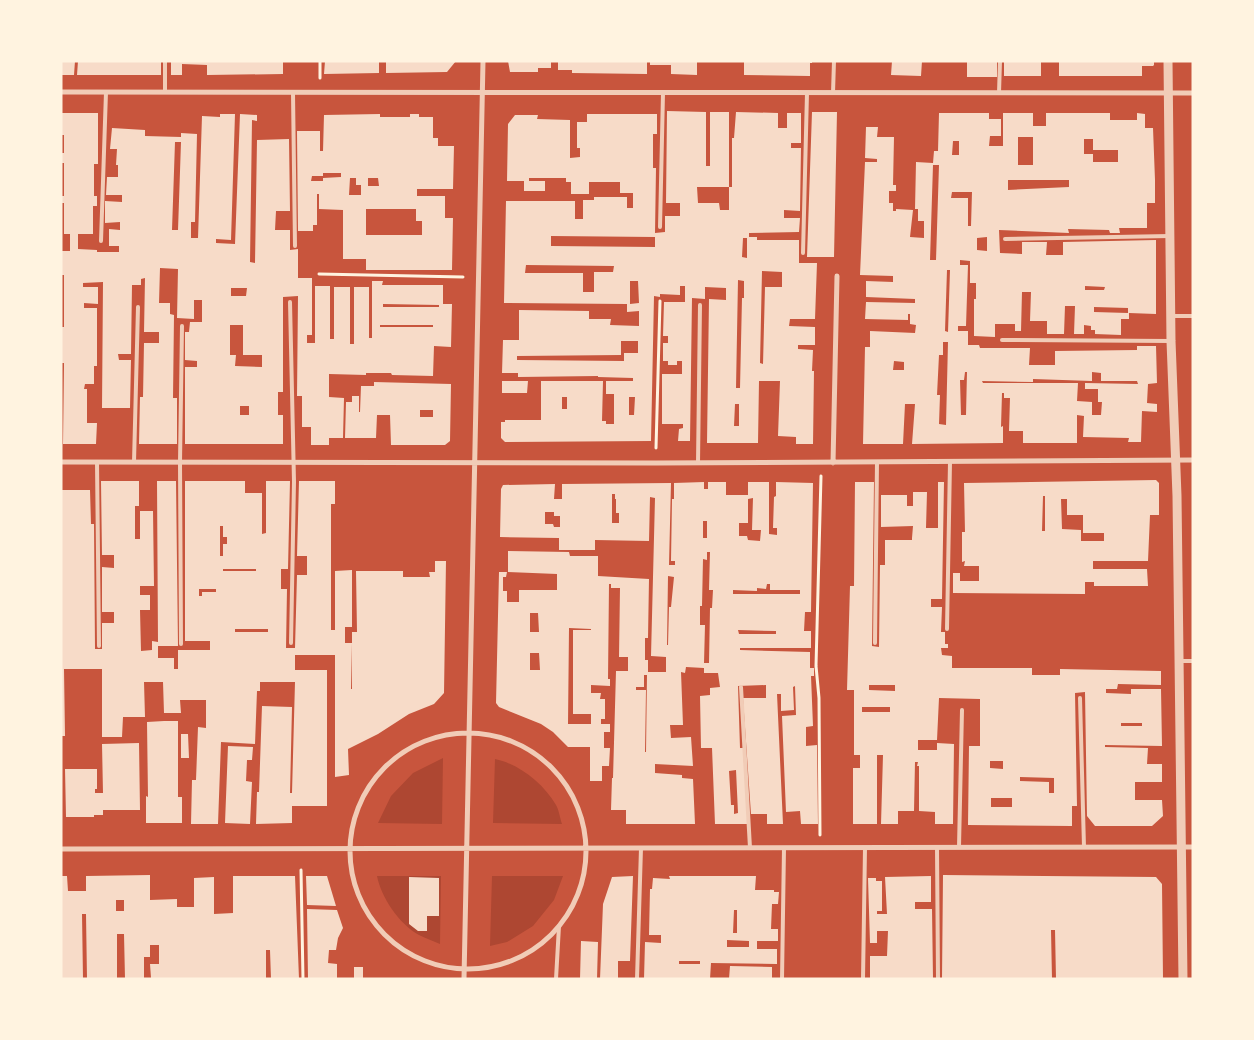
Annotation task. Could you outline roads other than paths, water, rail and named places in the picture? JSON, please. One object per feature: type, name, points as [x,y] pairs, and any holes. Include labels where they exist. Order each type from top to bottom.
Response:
[{"type":"street","points":[[464,979],[483,61]]},
{"type":"street","points":[[1168,61],[1171,341],[1176,460],[1183,979]]},
{"type":"street","points":[[61,92],[1193,93]]},
{"type":"street","points":[[833,463],[837,276]]},
{"type":"street","points":[[61,462],[833,463],[1193,460]]},
{"type":"street","points":[[470,732],[508,739],[533,752],[555,770],[572,794],[579,811],[586,848],[583,876],[574,902],[559,926],[542,943],[523,956],[501,965],[465,970],[426,962],[394,945],[370,915],[358,891],[350,849],[354,820],[365,793],[382,770],[404,751],[430,739],[470,732]]},
{"type":"street","points":[[61,850],[1193,847]]},
{"type":"lane","points":[[165,61],[165,92]]},
{"type":"lane","points":[[833,93],[834,61]]},
{"type":"lane","points":[[999,93],[1000,61]]},
{"type":"lane","points":[[101,241],[106,92]]},
{"type":"lane","points":[[293,93],[294,246]]},
{"type":"lane","points":[[660,226],[663,93]]},
{"type":"lane","points":[[803,253],[807,93]]},
{"type":"lane","points":[[1005,239],[1170,236]]},
{"type":"lane","points":[[290,302],[294,461],[291,644]]},
{"type":"lane","points":[[698,463],[700,304]]},
{"type":"lane","points":[[134,462],[138,307]]},
{"type":"lane","points":[[1171,316],[1193,316]]},
{"type":"lane","points":[[181,644],[180,462],[182,326]]},
{"type":"lane","points":[[1002,340],[1171,341]]},
{"type":"lane","points":[[97,462],[99,646]]},
{"type":"lane","points":[[875,643],[877,462]]},
{"type":"lane","points":[[947,629],[950,462]]},
{"type":"lane","points":[[1179,661],[1193,661]]},
{"type":"lane","points":[[741,687],[750,848]]},
{"type":"lane","points":[[1080,698],[1084,847]]},
{"type":"lane","points":[[959,847],[962,710]]},
{"type":"lane","points":[[937,847],[938,979]]},
{"type":"lane","points":[[637,979],[641,848]]},
{"type":"lane","points":[[782,979],[784,848]]},
{"type":"lane","points":[[863,979],[865,848]]},
{"type":"lane","points":[[556,979],[559,926]]}]
